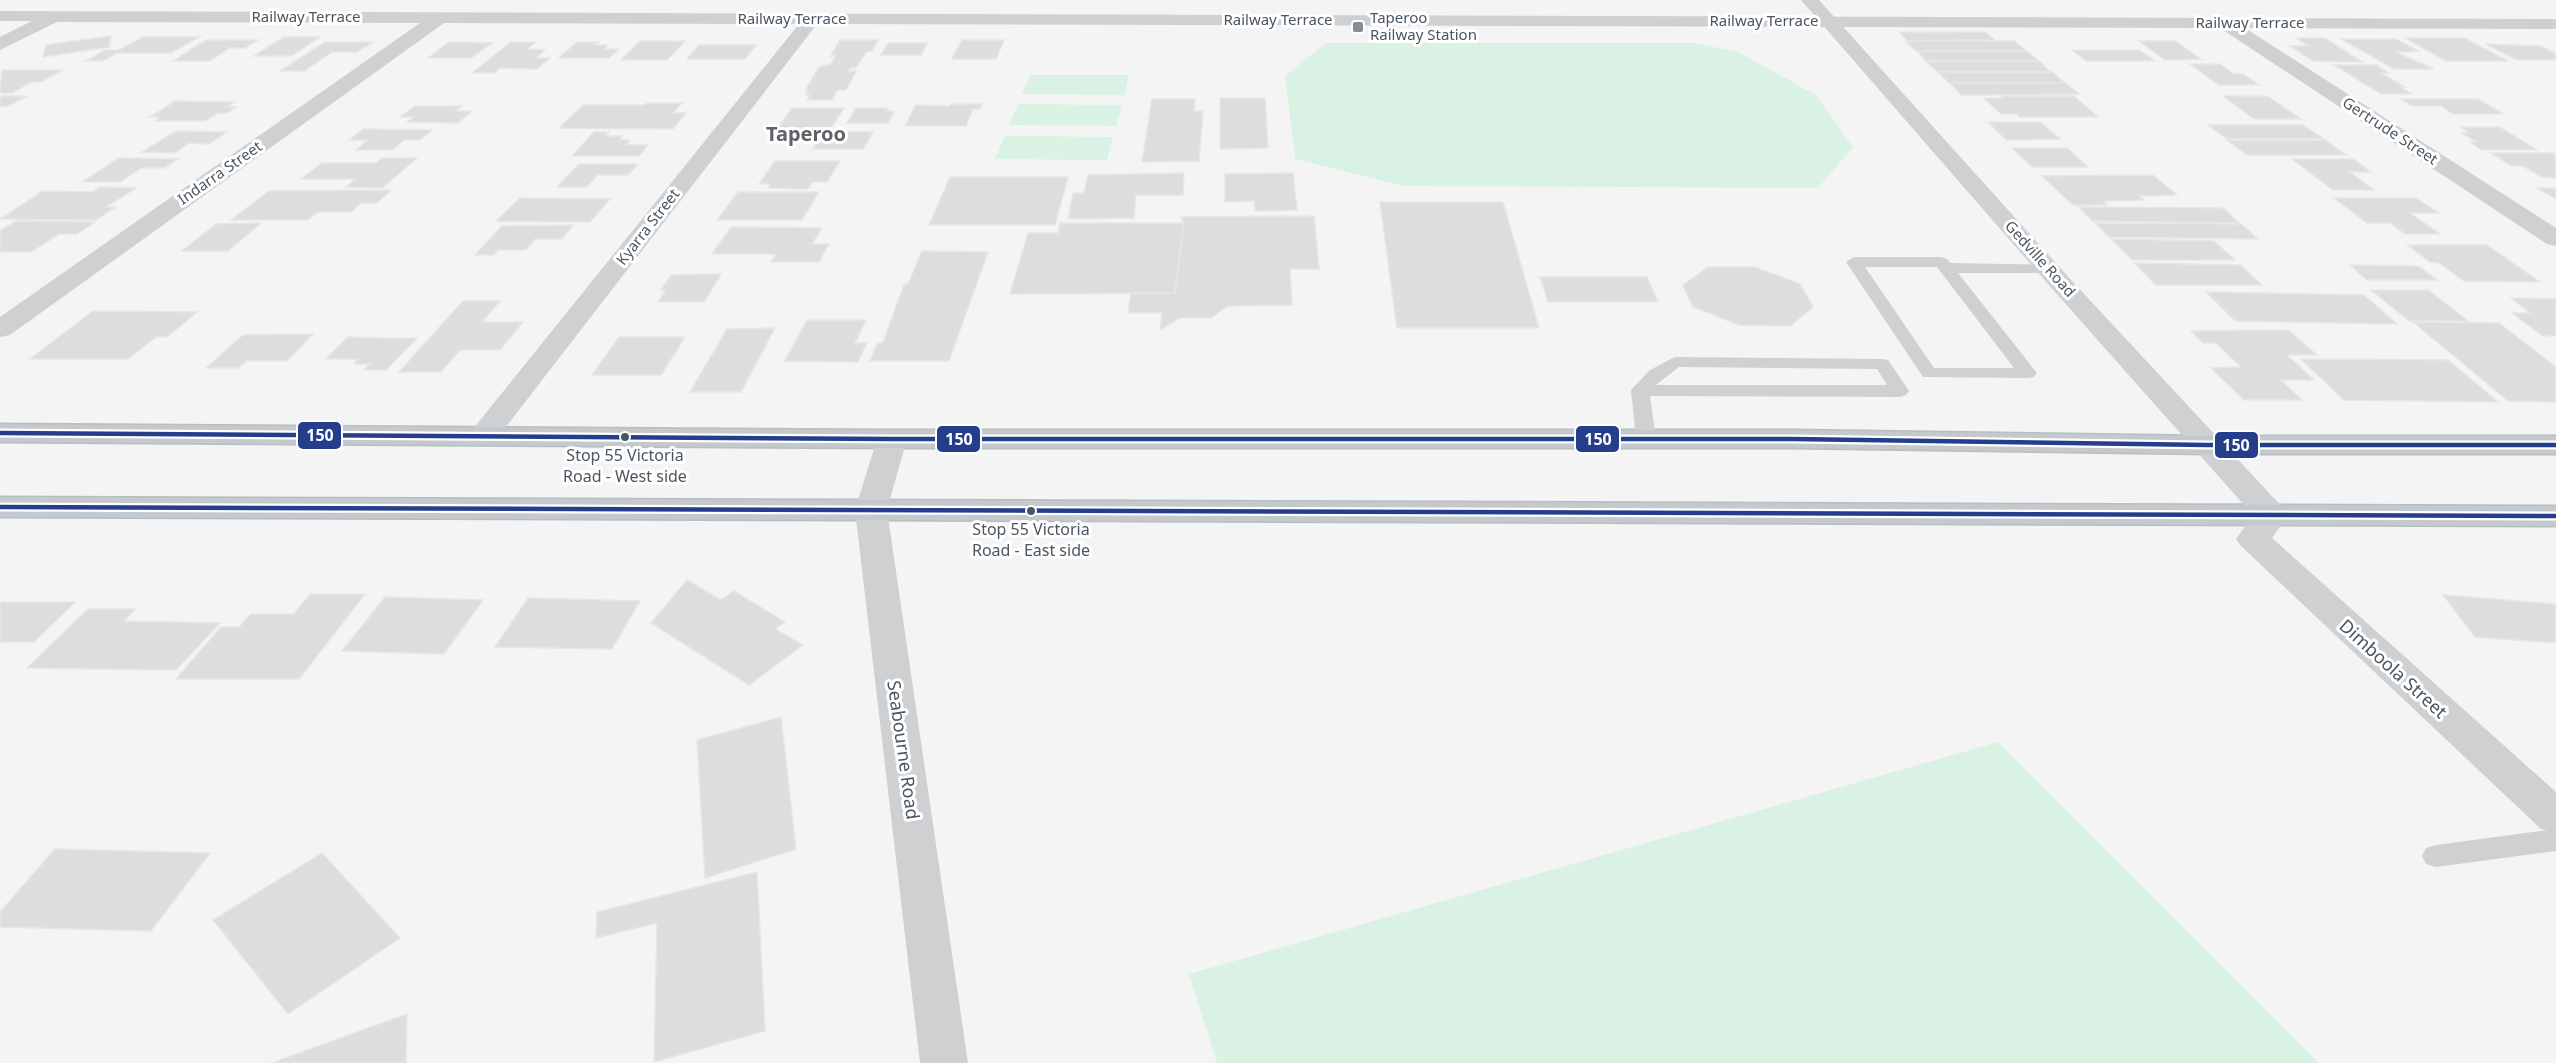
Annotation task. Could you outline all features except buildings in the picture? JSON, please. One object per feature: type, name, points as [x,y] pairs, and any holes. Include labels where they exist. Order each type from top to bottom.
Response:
[{"type":"highway","points":[[0,433],[892,439],[1646,439],[2207,445],[2556,445]]},
{"type":"highway","points":[[0,507],[2556,516]]},
{"type":"street","name":"Gedville Road","points":[[1810,0],[2272,516]]},
{"type":"street","name":"Railway Terrace","points":[[0,16],[2556,24]]},
{"type":"street","points":[[0,44],[56,16]]},
{"type":"street","name":"Indarra Street","points":[[0,329],[440,17]]},
{"type":"street","name":"Kyarra Street","points":[[483,435],[812,19]]},
{"type":"street","name":"Gertrude Street","points":[[2224,23],[2556,239]]},
{"type":"street","name":"Seabourne Road","points":[[892,439],[871,510],[945,1063]]},
{"type":"street","name":"Dimboola Street","points":[[2272,516],[2253,539],[2556,818]]},
{"type":"lane","points":[[1854,262],[1941,262],[1946,268],[2028,373],[1929,373],[1854,262]]},
{"type":"lane","points":[[1946,268],[2048,268]]},
{"type":"lane","points":[[1675,362],[1882,364],[1900,391],[1640,390],[1656,374],[1675,362]]},
{"type":"lane","points":[[1640,390],[1646,439]]},
{"type":"lane","points":[[2436,856],[2556,840]]},
{"type":"green space","points":[[1326,43],[1694,43],[1738,52],[1816,95],[1853,147],[1818,188],[1403,186],[1295,159],[1285,76]]},
{"type":"green space","points":[[1030,75],[1129,75],[1124,95],[1022,94]]},
{"type":"green space","points":[[1018,104],[1122,105],[1116,126],[1009,125]]},
{"type":"green space","points":[[1005,136],[1113,137],[1107,160],[995,159]]},
{"type":"green space","points":[[1998,742],[2319,1063],[1217,1063],[1189,974]]},
{"type":"transit line","name":"150","points":[[0,433],[892,439],[1793,439],[2207,445],[2556,445]]},
{"type":"transit line","name":"150","points":[[0,507],[2556,516]]},
{"type":"place","name":"Taperoo Railway Station","points":[[1358,27]]},
{"type":"place","name":"Stop 55 Victoria Road - West side","points":[[625,437]]},
{"type":"place","name":"Stop 55 Victoria Road - East side","points":[[1031,511]]},
{"type":"district","name":"Taperoo","points":[[806,134]]}]
